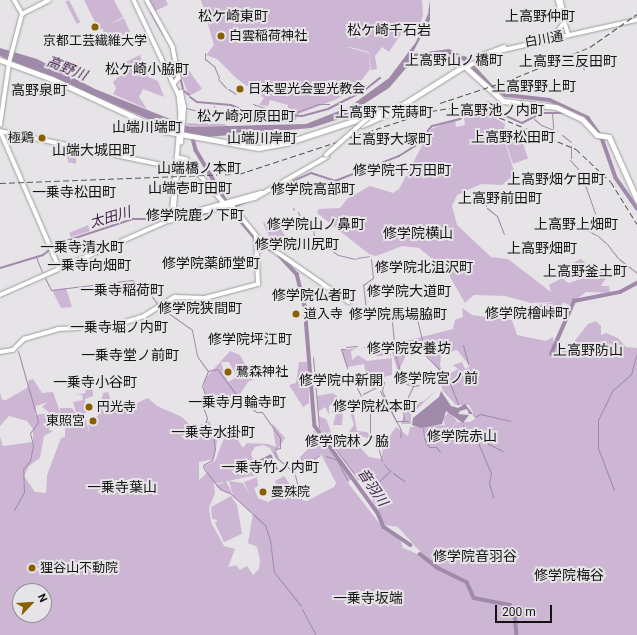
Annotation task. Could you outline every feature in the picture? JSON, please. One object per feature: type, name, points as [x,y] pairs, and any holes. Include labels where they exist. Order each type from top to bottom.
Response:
[{"type":"highway","points":[[0,60],[9,62],[180,135],[264,148],[403,106]]},
{"type":"highway","points":[[466,66],[491,94],[503,101],[556,107],[582,119],[598,135],[607,136],[637,200]]},
{"type":"highway","name":"白川通","points":[[403,106],[466,66]]},
{"type":"highway","points":[[359,119],[362,125],[403,106]]},
{"type":"street","points":[[0,125],[9,62],[22,14],[14,0]]},
{"type":"street","points":[[22,14],[49,0]]},
{"type":"street","points":[[135,0],[176,83],[181,108],[181,123],[172,218]]},
{"type":"street","points":[[147,0],[173,47],[179,78],[176,83]]},
{"type":"street","points":[[559,0],[564,22],[570,35]]},
{"type":"street","points":[[559,0],[570,35]]},
{"type":"street","points":[[570,35],[637,20]]},
{"type":"street","points":[[552,36],[564,22]]},
{"type":"street","name":"白川通","points":[[466,66],[498,49],[552,36],[570,35]]},
{"type":"street","name":"白川通","points":[[473,61],[499,51],[570,35]]},
{"type":"street","name":"白川通","points":[[0,294],[172,218],[229,205],[262,193],[327,156],[368,119],[403,106]]},
{"type":"street","points":[[0,131],[177,168]]},
{"type":"street","points":[[0,131],[60,268]]},
{"type":"street","points":[[178,157],[186,159],[229,205],[255,237],[321,286],[348,302]]},
{"type":"street","points":[[0,352],[13,350],[24,339],[51,331],[114,326],[160,307],[180,296],[205,298],[258,284],[255,237]]},
{"type":"shaded area","points":[[69,0],[80,22],[77,24],[65,2]]},
{"type":"shaded area","points":[[84,0],[114,0],[123,17],[99,30]]},
{"type":"shaded area","points":[[148,0],[166,0],[168,5],[153,12]]},
{"type":"shaded area","points":[[201,0],[422,0],[423,16],[415,36],[403,31],[389,52],[382,47],[375,56],[377,69],[371,70],[369,52],[346,47],[369,53],[370,69],[357,86],[337,99],[298,114],[295,121],[279,122],[279,111],[287,112],[288,105],[270,100],[268,106],[259,105],[264,98],[236,78],[217,59],[206,55],[214,45]]},
{"type":"shaded area","points":[[430,0],[430,20],[412,54],[449,49],[469,59],[466,62],[452,55],[434,54],[413,60],[389,88],[342,118],[311,128],[207,137],[174,130],[0,56],[0,48],[37,59],[95,89],[190,127],[306,124],[349,107],[389,78],[416,42],[428,14]]},
{"type":"shaded area","points":[[124,18],[130,32],[108,41],[102,27]]},
{"type":"shaded area","points":[[140,55],[148,77],[158,81],[164,97],[143,89],[139,97],[147,109],[113,94],[116,88],[113,82],[123,72],[115,67]]},
{"type":"shaded area","points":[[188,69],[202,89],[189,96],[180,72]]},
{"type":"shaded area","points":[[485,112],[505,124],[503,136],[515,174],[502,185],[481,184],[457,195],[452,206],[457,225],[491,257],[508,259],[551,292],[549,285],[562,278],[568,283],[588,277],[582,277],[571,264],[581,259],[590,267],[597,265],[606,278],[601,286],[609,286],[610,293],[586,292],[569,305],[563,302],[561,311],[538,312],[537,305],[556,302],[531,303],[505,296],[474,295],[465,303],[446,270],[419,248],[402,246],[376,256],[369,254],[317,213],[319,209],[340,208],[347,199],[370,186],[393,193],[399,189],[431,129],[455,119],[456,127],[465,125],[464,117]]},
{"type":"shaded area","points":[[185,123],[224,124],[228,126],[190,127]]},
{"type":"shaded area","points":[[293,131],[294,135],[276,140],[275,145],[273,136],[277,132]]},
{"type":"shaded area","points":[[519,132],[528,158],[513,164],[504,137]]},
{"type":"shaded area","points":[[66,148],[76,149],[76,164],[68,162]]},
{"type":"shaded area","points":[[275,219],[285,236],[273,244],[263,223]]},
{"type":"shaded area","points":[[88,225],[90,231],[71,237],[69,233]]},
{"type":"shaded area","points":[[66,288],[72,307],[61,308],[52,290]]},
{"type":"shaded area","points":[[462,308],[472,315],[512,320],[517,335],[546,341],[553,337],[554,346],[569,348],[588,324],[596,321],[601,326],[601,335],[606,333],[618,338],[626,347],[637,348],[637,635],[0,635],[0,437],[3,446],[33,442],[33,429],[27,421],[9,416],[0,426],[0,393],[2,400],[6,400],[27,388],[29,380],[33,379],[42,393],[53,392],[60,412],[60,408],[72,408],[77,415],[73,402],[83,400],[82,395],[76,395],[86,393],[83,382],[92,384],[93,396],[85,399],[86,413],[80,419],[86,419],[89,433],[88,419],[98,416],[103,393],[108,392],[112,404],[133,405],[148,398],[157,406],[182,417],[193,428],[209,421],[218,435],[214,459],[199,462],[199,480],[208,472],[213,478],[215,493],[209,508],[211,522],[224,546],[235,549],[228,567],[236,565],[240,570],[247,566],[253,575],[259,569],[260,560],[257,547],[248,543],[253,513],[233,496],[229,481],[243,483],[250,496],[244,482],[257,477],[258,486],[254,488],[258,498],[268,502],[279,496],[275,481],[284,476],[301,500],[307,501],[334,487],[336,483],[321,454],[302,470],[300,457],[310,447],[317,449],[312,437],[314,430],[340,460],[351,479],[348,483],[383,528],[400,539],[403,548],[425,557],[398,527],[385,525],[368,492],[369,482],[357,478],[320,426],[318,416],[326,419],[333,437],[338,435],[335,441],[341,442],[354,425],[350,412],[352,403],[357,431],[367,432],[374,440],[351,433],[353,440],[369,457],[381,459],[383,450],[377,440],[384,444],[396,427],[408,436],[410,427],[445,425],[443,418],[449,412],[457,421],[451,429],[457,422],[470,422],[476,418],[469,405],[456,405],[443,391],[441,385],[446,379],[419,346],[405,345],[406,341],[453,329],[455,320],[463,317]],"holes":[[[457,350],[470,366],[465,369],[462,362],[453,365],[458,369],[447,375],[440,366],[441,355]],[[48,402],[42,407],[50,413],[35,415],[36,406]],[[60,412],[60,426],[65,427],[65,437],[61,438],[47,475],[46,493],[35,492],[24,476],[29,466],[40,458],[44,436],[53,431],[49,430],[50,423],[59,424]]]},
{"type":"shaded area","points":[[398,340],[403,340],[401,347],[408,351],[400,368],[401,374],[420,388],[394,378],[397,369],[392,352]]},
{"type":"shaded area","points":[[388,341],[391,356],[377,356],[363,347]]},
{"type":"shaded area","points":[[357,348],[351,351],[352,360],[358,355],[367,361],[392,358],[392,375],[367,381],[364,364],[347,367],[342,350]]},
{"type":"shaded area","points":[[230,351],[240,355],[247,368],[254,366],[261,375],[248,382],[238,397],[208,399],[204,393],[204,380]],"holes":[[[221,362],[229,362],[237,377],[228,382]]]},
{"type":"shaded area","points":[[299,362],[307,362],[309,374],[309,403],[303,407],[289,385],[296,383]]},
{"type":"shaded area","points":[[439,388],[411,415],[411,424],[401,424],[408,405],[424,401]]},
{"type":"shaded area","points":[[441,391],[451,406],[458,408],[465,404],[473,414],[469,414],[467,409],[460,411],[458,414],[469,415],[463,423],[446,411],[442,424],[421,428],[412,425],[413,418],[439,397]]},
{"type":"shaded area","points":[[333,393],[337,396],[336,402],[329,406],[329,415],[325,407],[318,412],[317,396]]},
{"type":"shaded area","points":[[344,404],[346,409],[343,410],[342,425],[333,425],[336,414],[331,412]]},
{"type":"shaded area","points":[[272,423],[285,438],[276,452],[279,457],[276,459],[270,448],[263,445],[255,447],[251,453],[253,460],[257,460],[256,475],[214,484],[204,466],[215,461],[229,426],[243,448],[247,443],[268,444],[276,447]]},
{"type":"shaded area","name":"曼殊院","points":[[271,454],[279,471],[268,467],[258,469],[259,460]]},
{"type":"shaded area","points":[[226,481],[232,493],[230,494],[215,486]]},
{"type":"shaded area","points":[[231,496],[237,505],[242,534],[224,542],[215,523],[218,520],[212,519],[211,507]]},
{"type":"waterway","points":[[151,12],[158,25]]},
{"type":"waterway","points":[[159,27],[165,36]]},
{"type":"waterway","points":[[205,53],[205,59],[214,66],[219,78]]},
{"type":"waterway","points":[[577,54],[584,70]]},
{"type":"waterway","name":"高野川","points":[[465,58],[493,88],[506,95],[550,100],[588,118],[602,138],[616,178],[637,208]]},
{"type":"waterway","points":[[180,76],[183,89]]},
{"type":"waterway","points":[[190,97],[197,102],[231,105],[247,112],[302,116],[328,109],[362,92],[380,78]]},
{"type":"waterway","points":[[218,79],[226,88]]},
{"type":"waterway","points":[[228,89],[236,94]]},
{"type":"waterway","points":[[184,91],[189,95]]},
{"type":"waterway","name":"太田川","points":[[488,102],[506,116],[522,123],[542,113],[564,113]]},
{"type":"waterway","name":"太田川","points":[[234,207],[311,173],[335,181],[399,156],[415,146],[432,126],[460,119],[474,103]]},
{"type":"waterway","points":[[253,104],[275,111]]},
{"type":"waterway","points":[[278,111],[294,113],[319,104],[329,104]]},
{"type":"waterway","points":[[186,108],[210,114]]},
{"type":"waterway","points":[[552,112],[553,128]]},
{"type":"waterway","points":[[534,119],[540,124]]},
{"type":"waterway","points":[[541,125],[557,131]]},
{"type":"waterway","name":"音羽川","points":[[192,135],[196,150],[230,208],[258,241],[272,250]]},
{"type":"waterway","points":[[562,135],[571,142]]},
{"type":"waterway","points":[[571,146],[571,158]]},
{"type":"waterway","points":[[570,160],[578,169]]},
{"type":"waterway","points":[[580,171],[595,213]]},
{"type":"waterway","points":[[486,206],[484,201],[490,196]]},
{"type":"waterway","name":"太田川","points":[[200,215],[231,208]]},
{"type":"waterway","points":[[487,208],[497,216],[504,234]]},
{"type":"waterway","points":[[298,212],[302,221],[313,226],[315,248],[326,246],[338,255],[356,259]]},
{"type":"waterway","points":[[594,215],[601,231]]},
{"type":"waterway","name":"太田川","points":[[66,241],[133,219],[160,219]]},
{"type":"waterway","points":[[587,230],[596,235]]},
{"type":"waterway","points":[[597,235],[606,243]]},
{"type":"waterway","name":"太田川","points":[[0,268],[43,255],[57,244]]},
{"type":"waterway","points":[[607,244],[618,258]]},
{"type":"waterway","name":"音羽川","points":[[280,256],[297,274],[305,305],[315,426],[378,513],[384,527],[411,545]]},
{"type":"waterway","points":[[357,258],[369,256]]},
{"type":"waterway","points":[[36,257],[42,272]]},
{"type":"waterway","points":[[366,309],[363,285],[373,278],[371,259]]},
{"type":"waterway","points":[[619,259],[637,273]]},
{"type":"waterway","points":[[45,278],[51,290],[132,280],[148,291],[159,306]]},
{"type":"waterway","points":[[551,354],[574,301],[620,292],[637,283]]},
{"type":"waterway","points":[[161,308],[192,330],[197,356],[208,371],[202,386],[207,399],[203,407],[207,418],[203,429],[213,436],[215,449],[212,460],[203,465],[204,469],[220,489],[231,494],[265,525],[270,540],[274,572],[301,606]]},
{"type":"waterway","points":[[391,313],[394,341]]},
{"type":"waterway","points":[[416,315],[426,356],[448,378],[458,404]]},
{"type":"waterway","points":[[393,344],[395,353]]},
{"type":"waterway","points":[[463,345],[468,364]]},
{"type":"waterway","points":[[346,347],[357,346]]},
{"type":"waterway","points":[[345,349],[341,349],[347,368]]},
{"type":"waterway","points":[[18,351],[38,421]]},
{"type":"waterway","points":[[614,490],[598,448],[598,420],[612,391],[631,374],[637,353]]},
{"type":"waterway","points":[[395,355],[404,383]]},
{"type":"waterway","name":"音羽川","points":[[313,357],[319,427],[358,479],[375,485],[390,471],[384,464]]},
{"type":"waterway","points":[[208,371],[217,369],[237,396],[256,412],[262,412],[280,438],[280,448],[275,449]]},
{"type":"waterway","points":[[347,373],[349,382],[355,383],[357,387]]},
{"type":"waterway","points":[[384,382],[382,391],[396,421],[408,421]]},
{"type":"waterway","points":[[402,409],[413,386],[406,384]]},
{"type":"waterway","points":[[363,394],[381,385]]},
{"type":"waterway","points":[[413,386],[419,385]]},
{"type":"waterway","points":[[357,388],[361,396]]},
{"type":"waterway","points":[[380,391],[401,430],[400,437]]},
{"type":"waterway","points":[[362,399],[370,410],[370,434],[376,439],[382,461]]},
{"type":"waterway","points":[[403,411],[404,421]]},
{"type":"waterway","points":[[475,417],[480,414],[510,421]]},
{"type":"waterway","points":[[14,510],[24,492],[23,469],[30,461],[33,445],[30,433],[38,422]]},
{"type":"waterway","points":[[463,425],[464,430],[474,437],[503,451]]},
{"type":"waterway","points":[[423,428],[424,436]]},
{"type":"waterway","points":[[424,438],[429,447],[436,447],[440,452]]},
{"type":"waterway","points":[[476,438],[491,473],[489,483],[493,497]]},
{"type":"waterway","points":[[274,451],[277,458],[295,473]]},
{"type":"waterway","points":[[296,470],[320,455]]},
{"type":"waterway","name":"音羽川","points":[[326,456],[337,460],[347,480]]},
{"type":"waterway","points":[[393,473],[404,481]]},
{"type":"waterway","points":[[295,475],[301,499]]},
{"type":"waterway","name":"音羽川","points":[[420,554],[438,568],[467,582],[474,598],[510,605],[515,614],[517,635]]},
{"type":"waterway","points":[[302,609],[316,635]]},
{"type":"railway","points":[[440,103],[507,81],[590,47],[637,14]]},
{"type":"railway","points":[[0,183],[239,174],[431,111],[461,106],[491,114],[576,149],[611,182],[637,224]]},
{"type":"place","name":"京都工芸繊維大学","points":[[95,27]]},
{"type":"place","name":"白雲稲荷神社","points":[[221,36]]},
{"type":"place","name":"日本聖光会聖光教会","points":[[240,89]]},
{"type":"place","name":"極鶏","points":[[42,138]]},
{"type":"place","name":"道入寺","points":[[296,314]]},
{"type":"place","name":"鷺森神社","points":[[228,372]]},
{"type":"place","name":"円光寺","points":[[89,407]]},
{"type":"place","name":"東照宮","points":[[93,421]]},
{"type":"place","name":"曼殊院","points":[[263,492]]},
{"type":"place","name":"狸谷山不動院","points":[[32,568]]},
{"type":"district","name":"松ケ崎東町","points":[[233,16]]},
{"type":"district","name":"上高野仲町","points":[[540,16]]},
{"type":"district","name":"松ケ崎千石岩","points":[[389,30]]},
{"type":"district","name":"上高野山ノ橋町","points":[[454,60]]},
{"type":"district","name":"上高野三反田町","points":[[568,61]]},
{"type":"district","name":"松ケ崎小脇町","points":[[147,69]]},
{"type":"district","name":"上高野野上町","points":[[534,86]]},
{"type":"district","name":"高野泉町","points":[[39,90]]},
{"type":"district","name":"上高野池ノ内町","points":[[495,110]]},
{"type":"district","name":"上高野下荒蒔町","points":[[384,112]]},
{"type":"district","name":"松ケ崎河原田町","points":[[246,116]]},
{"type":"district","name":"山端川端町","points":[[147,127]]},
{"type":"district","name":"上高野松田町","points":[[513,137]]},
{"type":"district","name":"山端川岸町","points":[[262,138]]},
{"type":"district","name":"上高野大塚町","points":[[390,139]]},
{"type":"district","name":"山端大城田町","points":[[94,150]]},
{"type":"district","name":"山端橋ノ本町","points":[[199,168]]},
{"type":"district","name":"修学院千万田町","points":[[402,170]]},
{"type":"district","name":"上高野畑ケ田町","points":[[556,179]]},
{"type":"district","name":"山端壱町田町","points":[[190,188]]},
{"type":"district","name":"修学院高部町","points":[[313,189]]},
{"type":"district","name":"一乗寺松田町","points":[[74,192]]},
{"type":"district","name":"上高野前田町","points":[[500,198]]},
{"type":"district","name":"修学院鹿ノ下町","points":[[195,215]]},
{"type":"district","name":"修学院山ノ鼻町","points":[[316,224]]},
{"type":"district","name":"上高野上畑町","points":[[576,224]]},
{"type":"district","name":"修学院横山","points":[[418,233]]},
{"type":"district","name":"修学院川尻町","points":[[297,244]]},
{"type":"district","name":"一乗寺清水町","points":[[82,247]]},
{"type":"district","name":"上高野畑町","points":[[542,248]]},
{"type":"district","name":"修学院薬師堂町","points":[[211,263]]},
{"type":"district","name":"一乗寺向畑町","points":[[89,265]]},
{"type":"district","name":"修学院北沮沢町","points":[[424,267]]},
{"type":"district","name":"上高野釜土町","points":[[585,271]]},
{"type":"district","name":"一乗寺稲荷町","points":[[122,290]]},
{"type":"district","name":"修学院大道町","points":[[409,291]]},
{"type":"district","name":"修学院仏者町","points":[[314,295]]},
{"type":"district","name":"修学院狭間町","points":[[200,308]]},
{"type":"district","name":"修学院檜峠町","points":[[527,313]]},
{"type":"district","name":"修学院馬場脇町","points":[[398,314]]},
{"type":"district","name":"一乗寺堀ノ内町","points":[[119,327]]},
{"type":"district","name":"修学院坪江町","points":[[250,339]]},
{"type":"district","name":"修学院安養坊","points":[[409,348]]},
{"type":"district","name":"上高野防山","points":[[588,350]]},
{"type":"district","name":"一乗寺堂ノ前町","points":[[130,355]]},
{"type":"district","name":"修学院宮ノ前","points":[[436,378]]},
{"type":"district","name":"修学院中新開","points":[[341,380]]},
{"type":"district","name":"一乗寺小谷町","points":[[95,382]]},
{"type":"district","name":"一乗寺月輪寺町","points":[[237,402]]},
{"type":"district","name":"修学院松本町","points":[[375,406]]},
{"type":"district","name":"一乗寺水掛町","points":[[213,432]]},
{"type":"district","name":"修学院赤山","points":[[462,436]]},
{"type":"district","name":"修学院林ノ脇","points":[[347,441]]},
{"type":"district","name":"一乗寺竹ノ内町","points":[[270,467]]},
{"type":"district","name":"一乗寺葉山","points":[[122,487]]},
{"type":"district","name":"修学院音羽谷","points":[[475,556]]},
{"type":"district","name":"修学院梅谷","points":[[569,575]]},
{"type":"district","name":"一乗寺坂端","points":[[368,598]]}]
